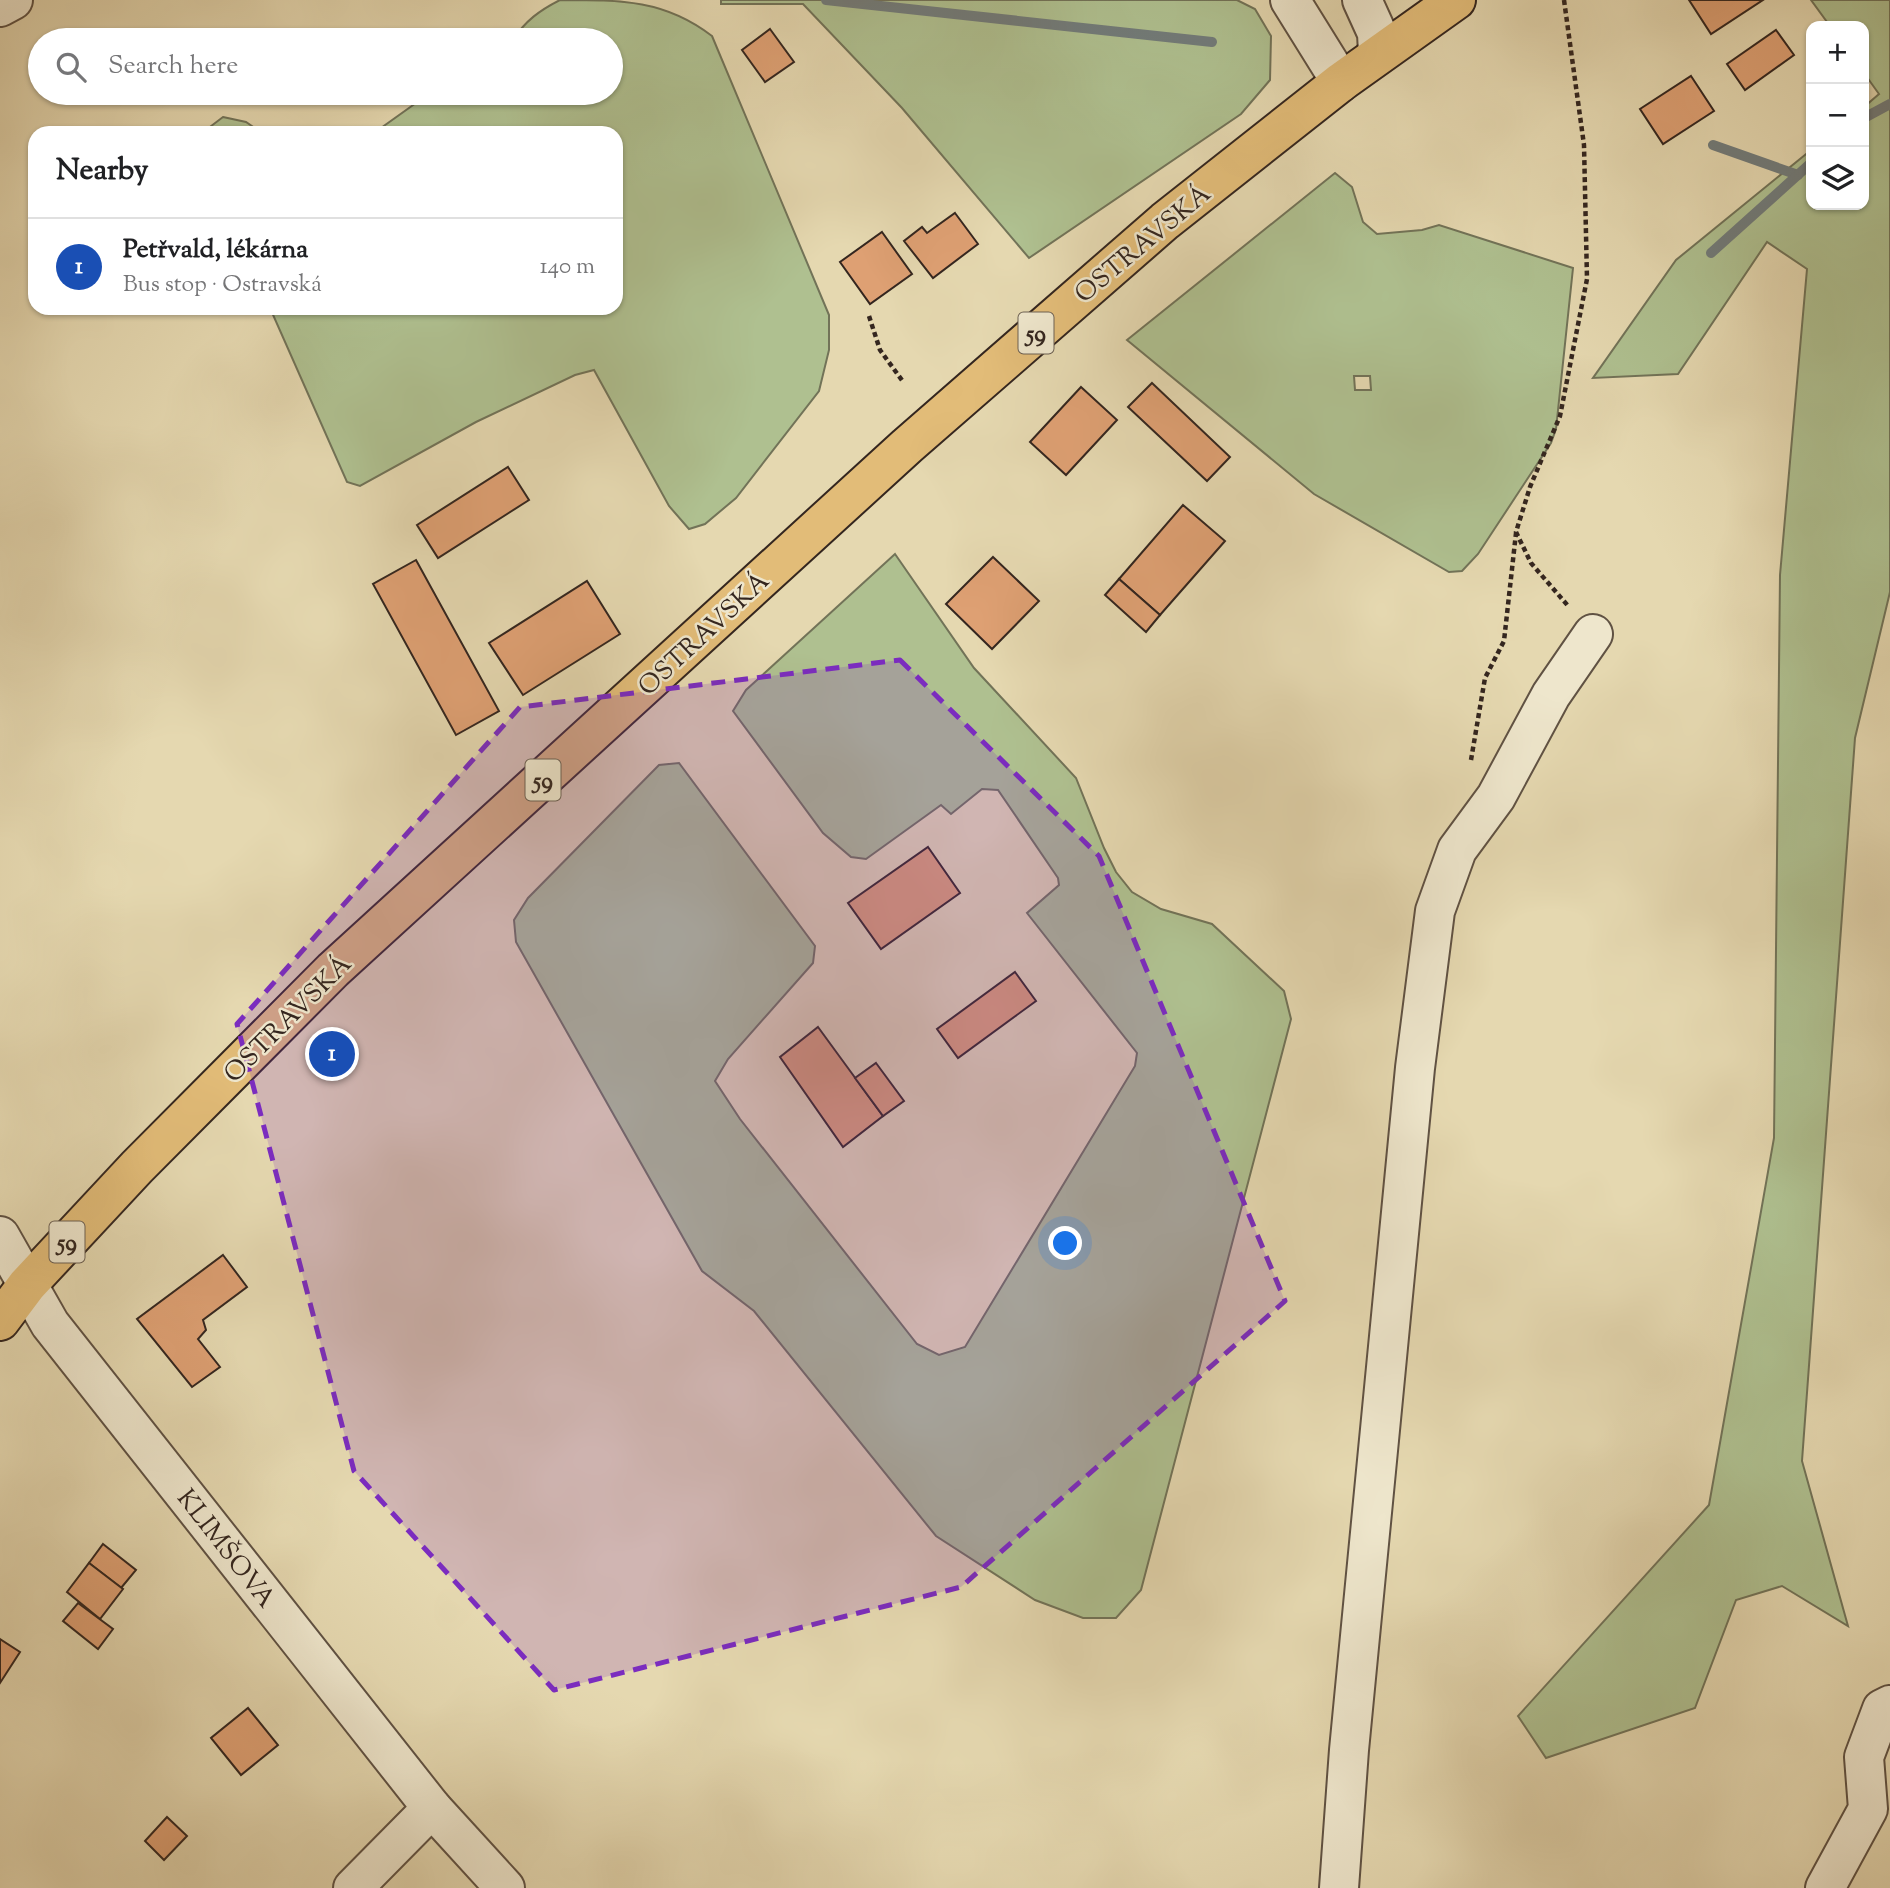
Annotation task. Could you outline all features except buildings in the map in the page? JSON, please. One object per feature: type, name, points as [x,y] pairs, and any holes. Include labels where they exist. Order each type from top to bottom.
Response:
[{"type":"main road","name":"OSTRAVSKÁ","points":[[0,1321],[27,1285],[137,1167],[333,970],[907,446],[1165,221],[1341,82],[1456,0]]},
{"type":"street","points":[[0,7],[13,0]]},
{"type":"street","points":[[1290,0],[1341,82]]},
{"type":"street","points":[[1362,0],[1377,33],[1378,54]]},
{"type":"street","points":[[1339,1888],[1349,1750],[1414,1082],[1435,911],[1457,850],[1496,797],[1551,695],[1593,634]]},
{"type":"street","name":"KLIMŠOVA","points":[[0,1236],[51,1324],[432,1808],[505,1888]]},
{"type":"street","points":[[1825,1888],[1868,1809],[1864,1757],[1882,1709],[1890,1705]]},
{"type":"street","points":[[353,1888],[432,1808]]},
{"type":"path","points":[[1470,771],[1485,678],[1503,642],[1516,532],[1530,487],[1560,416],[1587,279],[1584,145],[1564,0]]},
{"type":"path","points":[[869,316],[880,350],[904,383]]},
{"type":"path","points":[[1516,532],[1531,563],[1593,634]]},
{"type":"highlighted area","points":[[900,660],[1099,856],[1285,1301],[961,1587],[554,1690],[354,1471],[237,1024],[520,707]]},
{"type":"green space","points":[[560,0],[642,4],[677,15],[712,36],[829,315],[829,350],[819,391],[736,498],[705,524],[689,529],[669,506],[594,370],[575,375],[476,422],[360,486],[347,482],[273,315],[623,315],[623,126],[384,126],[413,105],[623,105],[623,28],[522,28]]},
{"type":"green space","points":[[721,0],[1237,0],[1255,9],[1271,36],[1270,80],[1241,114],[1029,258],[902,108],[803,4],[721,4]]},
{"type":"green space","points":[[1811,0],[1890,0],[1890,592],[1855,738],[1802,1461],[1848,1626],[1782,1586],[1736,1600],[1695,1708],[1546,1758],[1518,1716],[1709,1505],[1774,1138],[1780,575],[1807,269],[1767,242],[1678,374],[1593,378],[1676,260],[1806,154],[1806,210],[1869,210],[1869,103],[1879,94],[1869,80],[1869,21],[1826,21]]},
{"type":"green space","points":[[223,117],[252,126],[211,126]]},
{"type":"green space","points":[[1335,173],[1352,187],[1363,222],[1377,234],[1422,230],[1439,225],[1573,268],[1556,429],[1551,443],[1478,554],[1462,571],[1449,572],[1314,494],[1127,340]],"holes":[[[1354,376],[1370,376],[1371,390],[1355,390]]]},
{"type":"green space","points":[[895,554],[974,668],[1076,778],[1104,848],[1116,872],[1132,892],[1161,909],[1212,924],[1284,991],[1291,1019],[1141,1590],[1116,1618],[1083,1618],[1035,1600],[936,1536],[754,1311],[702,1271],[516,942],[514,920],[528,898],[659,765],[679,763],[815,946],[813,963],[728,1059],[715,1081],[740,1119],[917,1344],[939,1355],[965,1347],[1135,1066],[1137,1053],[1027,913],[1059,885],[1058,878],[998,790],[982,789],[951,814],[941,805],[866,859],[851,857],[823,833],[733,711],[746,690]]},
{"type":"waterway","points":[[826,0],[1212,42]]},
{"type":"waterway","points":[[1869,115],[1890,104]]},
{"type":"waterway","points":[[1713,145],[1798,175]]},
{"type":"waterway","points":[[1711,253],[1806,168]]},
{"type":"place","name":"Petřvald, lékárna","points":[[332,1054]]}]
